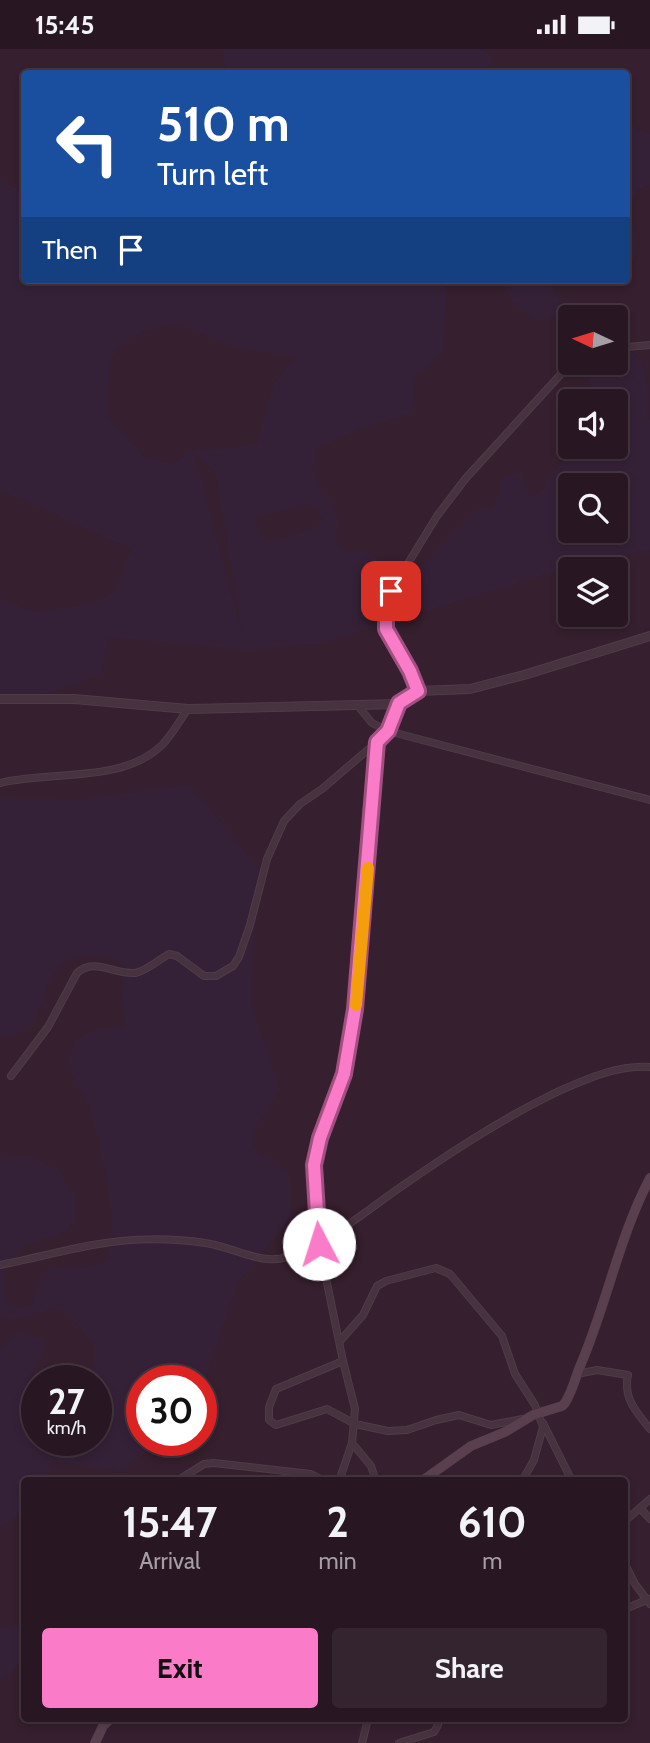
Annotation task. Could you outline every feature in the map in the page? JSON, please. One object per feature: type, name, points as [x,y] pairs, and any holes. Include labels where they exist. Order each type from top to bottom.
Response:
[{"type":"main road","points":[[426,1477],[471,1446],[536,1415],[562,1406],[572,1393],[594,1334],[629,1219],[650,1178]]},
{"type":"main road","points":[[95,1743],[107,1722]]},
{"type":"street","points":[[628,347],[650,345]]},
{"type":"street","points":[[418,691],[386,629],[386,608],[391,591],[437,516],[466,478],[560,375]]},
{"type":"street","points":[[0,699],[74,699],[188,709],[399,703],[418,691],[470,689],[650,636]]},
{"type":"street","points":[[11,1076],[48,1027],[77,972],[82,968],[95,966],[136,973],[169,954],[177,956],[204,976],[216,976],[233,966],[250,925],[267,859],[284,821],[300,804],[322,789],[388,731],[399,703]]},
{"type":"street","points":[[358,706],[372,723],[388,731],[650,800]]},
{"type":"street","points":[[0,783],[13,779],[79,775],[140,761],[164,743],[188,709]]},
{"type":"street","points":[[339,1477],[352,1443],[355,1409],[342,1361],[319,1244],[314,1165],[320,1138],[344,1074],[355,1009],[377,742]]},
{"type":"street","points":[[0,1265],[100,1244],[152,1240],[204,1242],[267,1261],[284,1258],[319,1244],[443,1158],[517,1111],[593,1075],[629,1066],[650,1067]]},
{"type":"street","points":[[340,1341],[363,1315],[377,1286],[414,1273],[436,1268],[443,1270],[464,1289],[502,1336],[515,1374],[535,1405],[536,1415],[570,1477]]},
{"type":"street","points":[[342,1361],[276,1389],[269,1407],[269,1420],[276,1425],[327,1409],[355,1424],[400,1431],[459,1415],[495,1425],[536,1415]]},
{"type":"street","points":[[577,1374],[597,1370],[628,1375],[626,1384],[632,1409],[650,1429]]},
{"type":"street","points":[[524,1477],[540,1443],[543,1427],[536,1415]]},
{"type":"street","points":[[352,1443],[371,1466],[375,1477]]},
{"type":"street","points":[[183,1477],[204,1464],[214,1463],[312,1474],[317,1477]]},
{"type":"street","points":[[628,1518],[650,1500]]},
{"type":"street","points":[[640,1507],[650,1519]]},
{"type":"street","points":[[628,1570],[635,1584],[649,1600],[628,1608]]},
{"type":"street","points":[[362,1743],[367,1722]]},
{"type":"street","points":[[399,1743],[434,1731],[438,1722]]},
{"type":"shaded area","points":[[222,49],[481,49],[492,58],[489,70],[226,70]]},
{"type":"shaded area","points":[[630,125],[650,134],[650,185],[637,191],[630,208]]},
{"type":"shaded area","points":[[0,180],[21,190],[21,284],[445,284],[446,307],[441,355],[422,373],[413,374],[415,393],[412,413],[360,429],[315,449],[312,468],[320,490],[333,503],[338,524],[336,540],[345,552],[365,550],[379,560],[376,605],[429,558],[479,507],[492,507],[497,499],[499,484],[506,477],[521,472],[525,489],[533,496],[542,490],[564,459],[628,459],[628,389],[589,389],[589,375],[628,375],[628,351],[635,356],[645,372],[647,418],[650,419],[650,550],[618,557],[558,557],[558,570],[320,644],[246,650],[107,637],[102,675],[38,696],[0,698],[0,599],[34,612],[91,604],[116,591],[131,549],[0,490]],"holes":[[[181,325],[236,348],[296,357],[274,383],[257,445],[192,451],[170,464],[144,456],[107,414],[110,358],[141,333],[158,327]],[[193,452],[216,473],[244,640]],[[305,504],[316,508],[323,520],[288,537],[265,542],[256,525],[257,517]]]},
{"type":"shaded area","points":[[630,218],[636,240],[634,259],[630,262]]},
{"type":"shaded area","points":[[502,284],[551,284],[561,305],[558,305],[558,315],[536,321],[512,303],[509,293]]},
{"type":"shaded area","points":[[191,785],[260,870],[249,998],[280,1089],[254,1131],[253,1147],[290,1175],[291,1217],[238,1283],[210,1365],[126,1365],[126,1456],[141,1456],[120,1473],[111,1469],[54,1462],[47,1477],[21,1477],[21,1511],[0,1528],[0,1350],[17,1332],[43,1339],[44,1352],[37,1365],[21,1365],[21,1456],[112,1456],[112,1365],[94,1365],[95,1348],[68,1313],[53,1309],[14,1320],[0,1317],[0,1160],[34,1158],[59,1169],[74,1195],[74,1223],[64,1232],[24,1246],[3,1265],[6,1303],[19,1308],[32,1304],[41,1278],[52,1268],[79,1268],[106,1261],[112,1226],[107,1182],[92,1118],[73,1077],[70,1057],[79,1037],[98,1030],[126,1026],[121,999],[124,972],[119,961],[92,955],[67,961],[57,969],[31,1024],[19,1033],[0,1036],[0,798],[81,799]]},
{"type":"shaded area","points":[[21,1625],[21,1662],[0,1683],[0,1628]]},
{"type":"slow traffic","points":[[356,1005],[368,868]]},
{"type":"route","points":[[319,1244],[314,1165],[320,1138],[344,1074],[355,1009],[377,742],[388,731],[399,703],[418,691],[386,629],[386,608],[391,591]]}]
